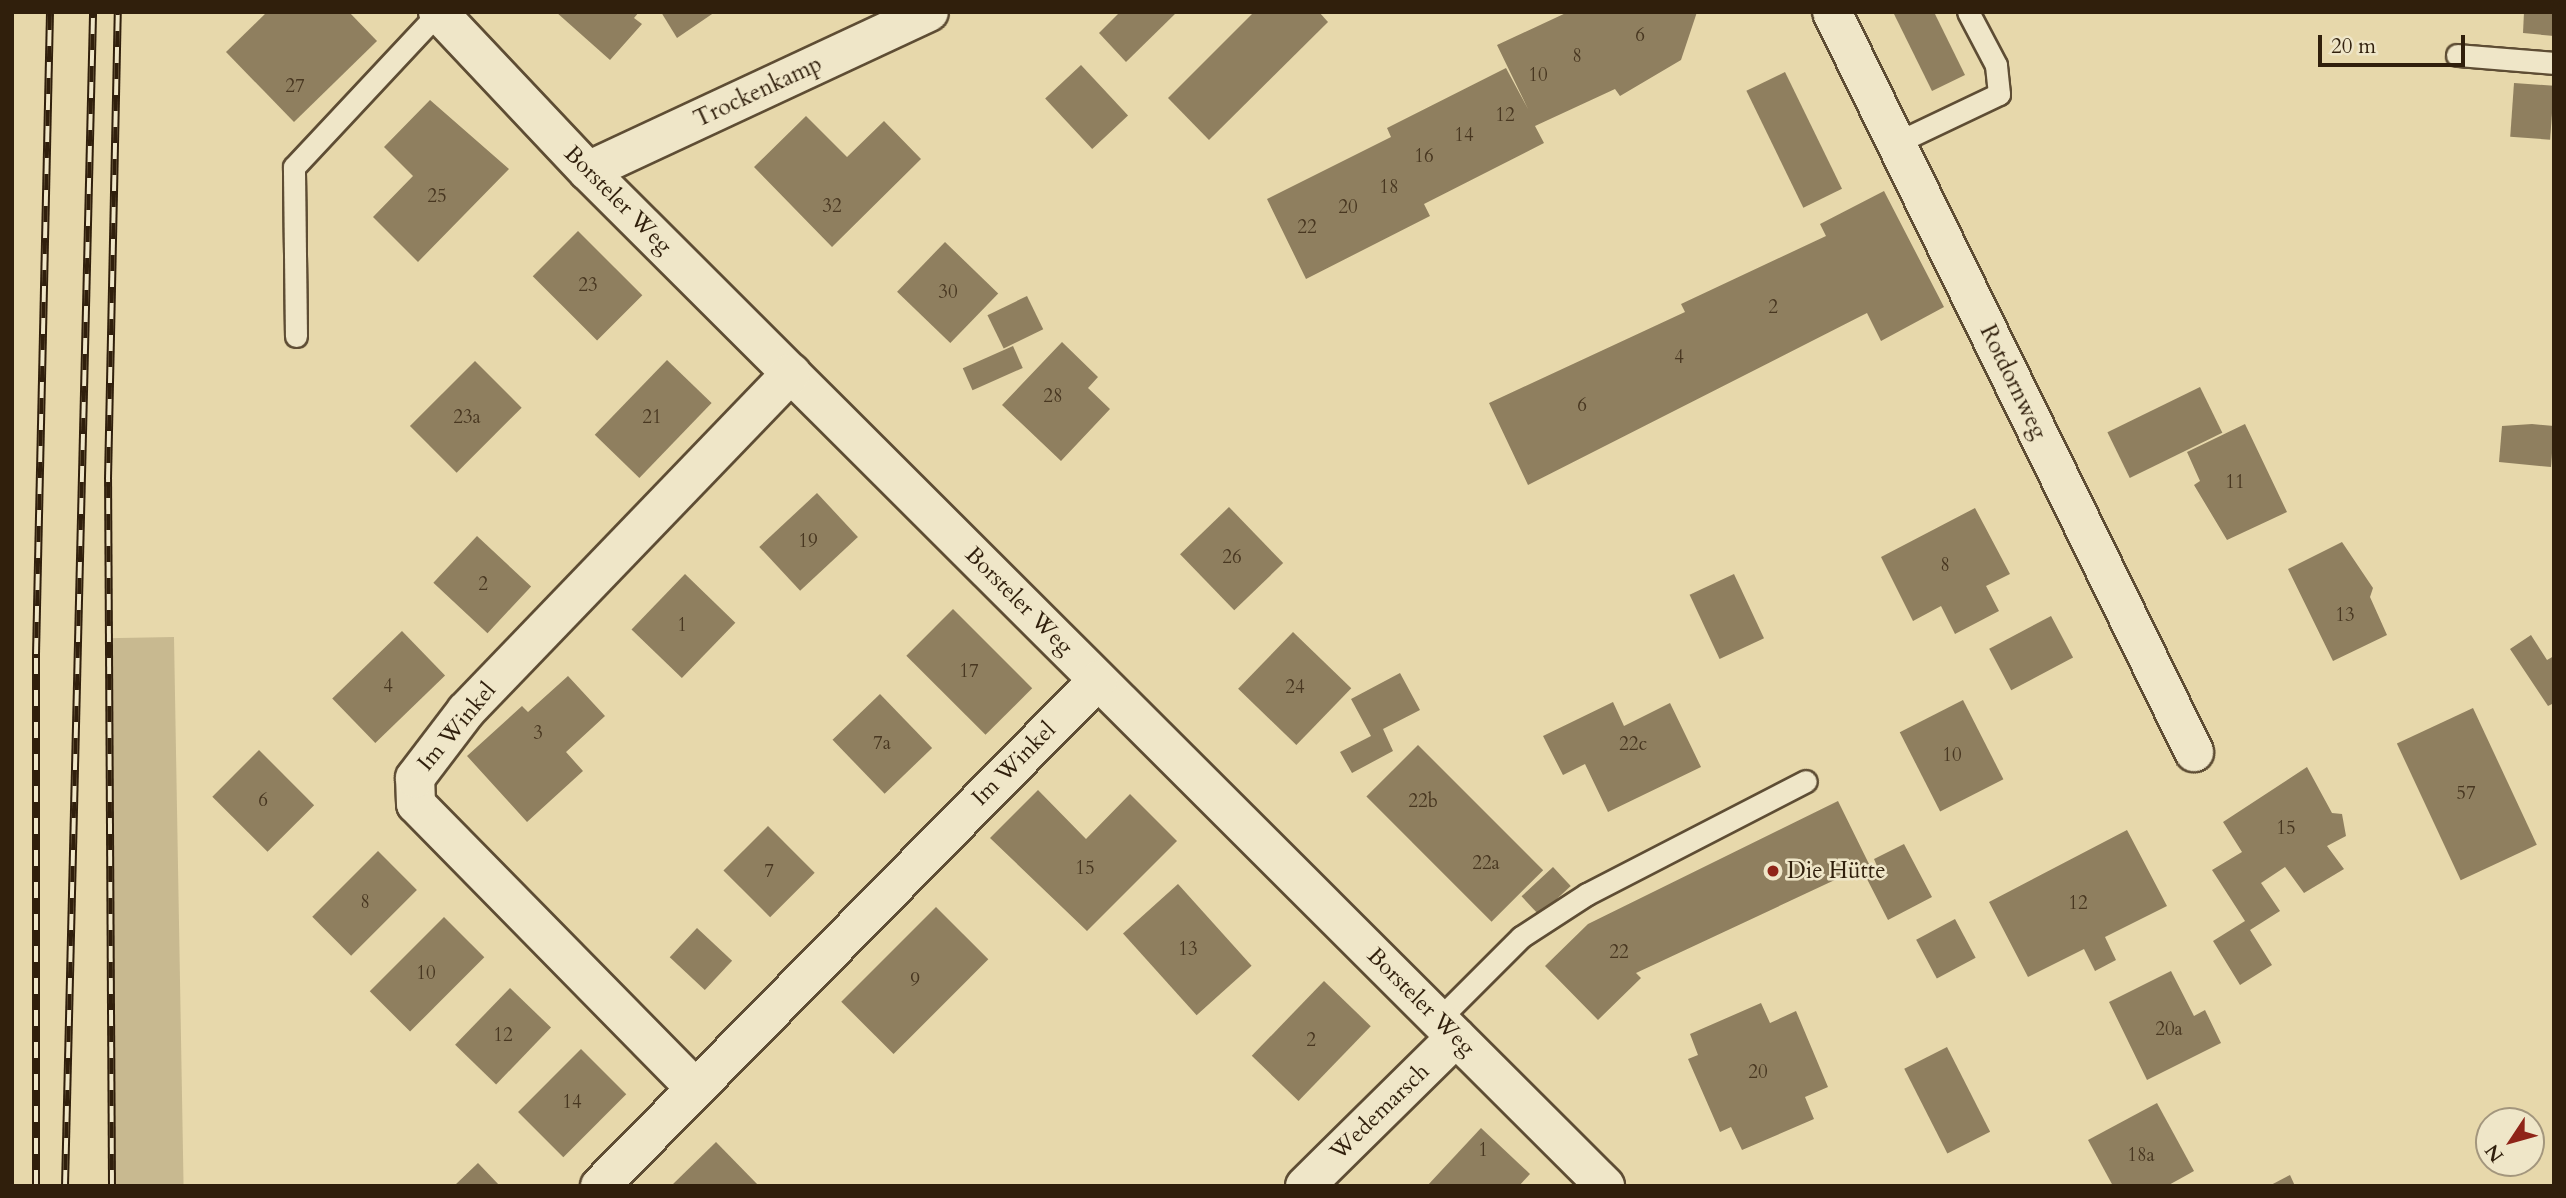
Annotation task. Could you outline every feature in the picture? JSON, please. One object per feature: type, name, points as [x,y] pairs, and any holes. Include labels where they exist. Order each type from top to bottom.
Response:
[{"type":"street","name":"Borsteler Weg","points":[[438,12],[588,171],[1605,1186]]},
{"type":"street","name":"Trockenkamp","points":[[588,171],[929,12]]},
{"type":"street","name":"Rotdornweg","points":[[1832,12],[2194,752]]},
{"type":"street","name":"Im Winkel","points":[[693,1086],[416,804],[415,778],[467,711],[791,373]]},
{"type":"street","name":"Im Winkel","points":[[600,1186],[693,1086],[1098,680]]},
{"type":"street","name":"Wedemarsch","points":[[1304,1186],[1448,1028]]},
{"type":"lane","points":[[296,336],[293,167],[438,12]]},
{"type":"lane","points":[[1896,143],[1999,93],[1996,65],[1968,12]]},
{"type":"lane","points":[[2457,55],[2554,63]]},
{"type":"lane","points":[[1448,1028],[1521,937],[1587,894],[1807,781]]},
{"type":"shaded area","points":[[174,637],[184,1186],[116,1186],[106,638]]},
{"type":"building","points":[[267,12],[349,12],[377,41],[294,122],[226,52]]},
{"type":"building","points":[[556,12],[639,12],[634,18],[642,24],[610,60]]},
{"type":"building","points":[[661,12],[715,12],[677,38]]},
{"type":"building","points":[[1120,12],[1177,12],[1126,62],[1099,33]]},
{"type":"building","points":[[1254,12],[1319,12],[1328,22],[1209,140],[1168,98]]},
{"type":"building","points":[[1568,12],[1697,12],[1681,60],[1620,96],[1615,89],[1535,126],[1544,143],[1424,204],[1430,216],[1306,279],[1267,199],[1391,137],[1387,128],[1506,68],[1528,109],[1497,45]]},
{"type":"building","points":[[1893,12],[1934,12],[1965,75],[1932,91]]},
{"type":"building","points":[[2524,12],[2554,12],[2554,36],[2523,33]]},
{"type":"building","points":[[1081,65],[1128,115],[1092,149],[1045,98]]},
{"type":"building","points":[[1785,72],[1842,189],[1803,208],[1746,91]]},
{"type":"building","points":[[2514,83],[2554,86],[2550,140],[2510,137]]},
{"type":"building","points":[[430,100],[509,169],[418,262],[373,217],[413,176],[384,147]]},
{"type":"building","points":[[806,116],[847,157],[884,121],[921,159],[832,247],[754,167]]},
{"type":"building","points":[[1884,191],[1944,307],[1881,341],[1867,313],[1528,485],[1489,403],[1685,312],[1681,304],[1826,236],[1820,224]]},
{"type":"building","points":[[578,231],[642,295],[597,341],[533,276]]},
{"type":"building","points":[[945,242],[998,293],[950,343],[897,292]]},
{"type":"building","points":[[1027,296],[1043,329],[1004,349],[987,315]]},
{"type":"building","points":[[1062,342],[1098,377],[1088,388],[1110,409],[1061,461],[1002,405]]},
{"type":"building","points":[[1013,346],[1023,368],[973,390],[963,368]]},
{"type":"building","points":[[667,360],[712,403],[639,478],[595,435]]},
{"type":"building","points":[[475,361],[522,408],[457,473],[410,426]]},
{"type":"building","points":[[2200,387],[2222,433],[2130,478],[2107,432]]},
{"type":"building","points":[[2245,424],[2287,512],[2227,540],[2194,485],[2200,481],[2187,452]]},
{"type":"building","points":[[2502,426],[2554,426],[2551,467],[2499,462]]},
{"type":"building","points":[[817,493],[858,537],[800,591],[759,547]]},
{"type":"building","points":[[1229,507],[1283,563],[1234,610],[1180,554]]},
{"type":"building","points":[[1975,508],[2010,574],[1986,586],[1999,611],[1955,634],[1941,606],[1913,621],[1881,557]]},
{"type":"building","points":[[477,536],[531,586],[487,633],[433,583]]},
{"type":"building","points":[[2342,542],[2373,588],[2370,597],[2387,635],[2333,661],[2288,569]]},
{"type":"building","points":[[685,574],[735,623],[682,678],[632,629]]},
{"type":"building","points":[[1734,574],[1764,638],[1720,659],[1690,595]]},
{"type":"building","points":[[953,609],[1032,688],[986,735],[906,656]]},
{"type":"building","points":[[2051,616],[2073,657],[2011,690],[1989,649]]},
{"type":"building","points":[[402,631],[445,676],[375,743],[332,698]]},
{"type":"building","points":[[1293,632],[1351,688],[1296,745],[1238,689]]},
{"type":"building","points":[[2531,635],[2547,660],[2554,656],[2554,703],[2548,706],[2510,649]]},
{"type":"building","points":[[1400,673],[1420,710],[1383,729],[1393,751],[1352,773],[1340,752],[1371,736],[1351,699]]},
{"type":"building","points":[[568,676],[605,716],[566,752],[583,771],[527,822],[467,756],[522,706],[528,712]]},
{"type":"building","points":[[880,694],[932,748],[885,794],[833,740]]},
{"type":"building","points":[[1963,700],[2003,779],[1940,812],[1900,732]]},
{"type":"building","points":[[1613,702],[1624,726],[1670,703],[1701,767],[1608,812],[1585,764],[1563,775],[1543,736]]},
{"type":"building","points":[[2473,708],[2537,845],[2461,880],[2397,743]]},
{"type":"building","points":[[1418,745],[1543,870],[1492,922],[1366,797]]},
{"type":"building","points":[[259,750],[314,805],[267,852],[212,797]]},
{"type":"building","points":[[2307,767],[2332,813],[2342,814],[2346,836],[2327,846],[2344,869],[2304,893],[2285,867],[2261,883],[2280,911],[2250,930],[2272,965],[2240,985],[2213,941],[2245,921],[2212,870],[2242,852],[2223,822]]},
{"type":"building","points":[[1038,790],[1086,839],[1130,794],[1177,841],[1087,931],[990,838]]},
{"type":"building","points":[[1838,801],[1869,864],[1636,973],[1641,978],[1598,1020],[1545,966],[1588,924]]},
{"type":"building","points":[[768,826],[815,873],[770,917],[723,871]]},
{"type":"building","points":[[2127,830],[2167,906],[2105,937],[2116,960],[2095,971],[2084,949],[2028,977],[1989,902]]},
{"type":"building","points":[[1904,844],[1932,897],[1888,920],[1867,879],[1880,873],[1874,859]]},
{"type":"building","points":[[378,851],[417,890],[351,956],[312,917]]},
{"type":"building","points":[[1553,867],[1571,886],[1539,915],[1522,896]]},
{"type":"building","points":[[1178,884],[1252,966],[1197,1015],[1123,934]]},
{"type":"building","points":[[936,907],[988,959],[894,1054],[841,1002]]},
{"type":"building","points":[[444,917],[484,957],[410,1032],[370,991]]},
{"type":"building","points":[[1955,919],[1976,958],[1937,979],[1916,940]]},
{"type":"building","points":[[697,928],[732,961],[705,990],[670,957]]},
{"type":"building","points":[[2171,971],[2194,1016],[2205,1010],[2221,1043],[2147,1080],[2109,1002]]},
{"type":"building","points":[[1324,981],[1371,1026],[1299,1101],[1252,1056]]},
{"type":"building","points":[[510,988],[551,1028],[496,1084],[455,1045]]},
{"type":"building","points":[[1761,1003],[1770,1023],[1796,1011],[1828,1087],[1805,1097],[1814,1119],[1742,1150],[1731,1127],[1720,1132],[1688,1059],[1698,1055],[1690,1034]]},
{"type":"building","points":[[1947,1047],[1990,1132],[1947,1153],[1904,1069]]},
{"type":"building","points":[[581,1049],[626,1094],[563,1157],[518,1112]]},
{"type":"building","points":[[2157,1103],[2194,1171],[2167,1186],[2113,1186],[2088,1140]]},
{"type":"building","points":[[1481,1128],[1530,1174],[1519,1186],[1427,1186]]},
{"type":"building","points":[[716,1142],[759,1186],[671,1186]]},
{"type":"building","points":[[478,1163],[500,1186],[454,1186]]},
{"type":"building","points":[[2290,1175],[2295,1186],[2269,1186]]},
{"type":"railway","points":[[36,1186],[36,654],[50,12]]},
{"type":"railway","points":[[65,1186],[93,12]]},
{"type":"railway","points":[[112,1186],[108,479],[118,12]]},
{"type":"place","name":"Die Hütte","points":[[1773,871]]}]
